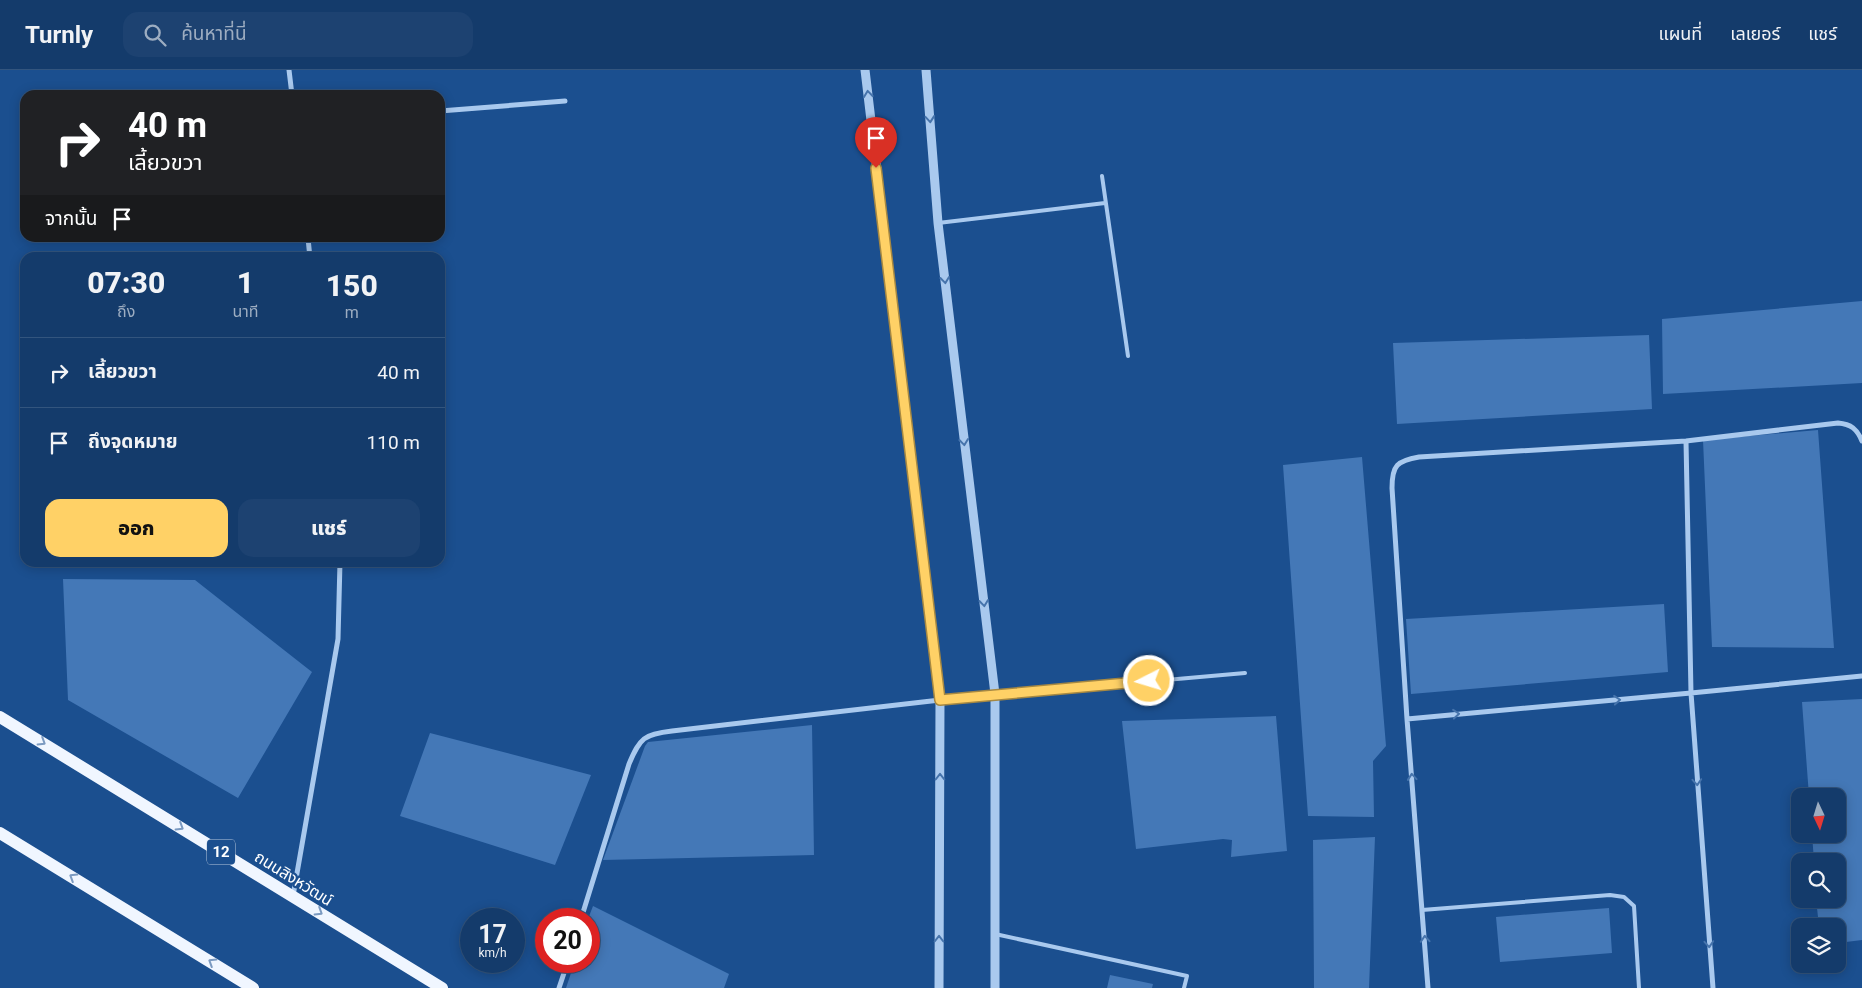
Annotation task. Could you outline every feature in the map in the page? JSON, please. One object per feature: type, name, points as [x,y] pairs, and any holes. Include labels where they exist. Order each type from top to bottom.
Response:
[{"type":"main road","name":"ถนนสิงหวัฒน์","points":[[0,717],[442,988]]},
{"type":"main road","points":[[0,833],[253,988]]},
{"type":"street","points":[[289,70],[291,90]]},
{"type":"street","points":[[865,70],[940,700],[939,988]]},
{"type":"street","points":[[926,70],[938,223],[995,694],[995,988]]},
{"type":"street","points":[[445,112],[565,100]]},
{"type":"street","points":[[1428,988],[1407,719],[1392,488],[1393,472],[1399,463],[1403,460],[1419,457],[1686,441],[1838,423],[1851,426],[1862,441]]},
{"type":"street","points":[[1686,441],[1691,693],[1713,988]]},
{"type":"street","points":[[293,896],[338,639],[340,567]]},
{"type":"street","points":[[1407,719],[1862,676]]},
{"type":"street","points":[[584,908],[629,764],[636,747],[645,737],[655,733],[940,700]]},
{"type":"street","points":[[559,988],[564,973]]},
{"type":"lane","points":[[1102,176],[1128,356]]},
{"type":"lane","points":[[938,223],[1105,203]]},
{"type":"lane","points":[[940,700],[1246,673]]},
{"type":"lane","points":[[1422,910],[1610,895],[1624,897],[1634,906],[1639,988]]},
{"type":"lane","points":[[995,934],[1187,976],[1184,988]]},
{"type":"building","points":[[1862,301],[1862,383],[1663,394],[1662,319]]},
{"type":"building","points":[[1649,335],[1652,409],[1397,424],[1393,343]]},
{"type":"building","points":[[1818,430],[1834,648],[1712,647],[1703,440]]},
{"type":"building","points":[[1362,457],[1386,746],[1373,761],[1374,817],[1308,816],[1283,465]]},
{"type":"building","points":[[63,579],[195,580],[312,672],[238,798],[68,700]]},
{"type":"building","points":[[1664,604],[1668,672],[1411,694],[1406,619]]},
{"type":"building","points":[[1862,699],[1862,940],[1846,942],[1846,918],[1818,918],[1817,908],[1846,908],[1846,853],[1813,853],[1813,843],[1846,843],[1846,788],[1808,788],[1802,702]]},
{"type":"building","points":[[1276,716],[1287,851],[1231,857],[1232,840],[1223,839],[1136,849],[1122,721]]},
{"type":"building","points":[[812,725],[814,855],[603,860],[648,742]]},
{"type":"building","points":[[430,733],[591,775],[555,865],[400,816]]},
{"type":"building","points":[[1375,837],[1369,988],[1314,988],[1313,840]]},
{"type":"building","points":[[1609,908],[1612,953],[1500,962],[1496,917]]},
{"type":"building","points":[[600,910],[729,974],[724,988],[566,988],[571,973],[600,973]]},
{"type":"building","points":[[1110,975],[1153,984],[1152,988],[1107,988]]},
{"type":"route","points":[[876,168],[940,700],[1149,681]]}]
